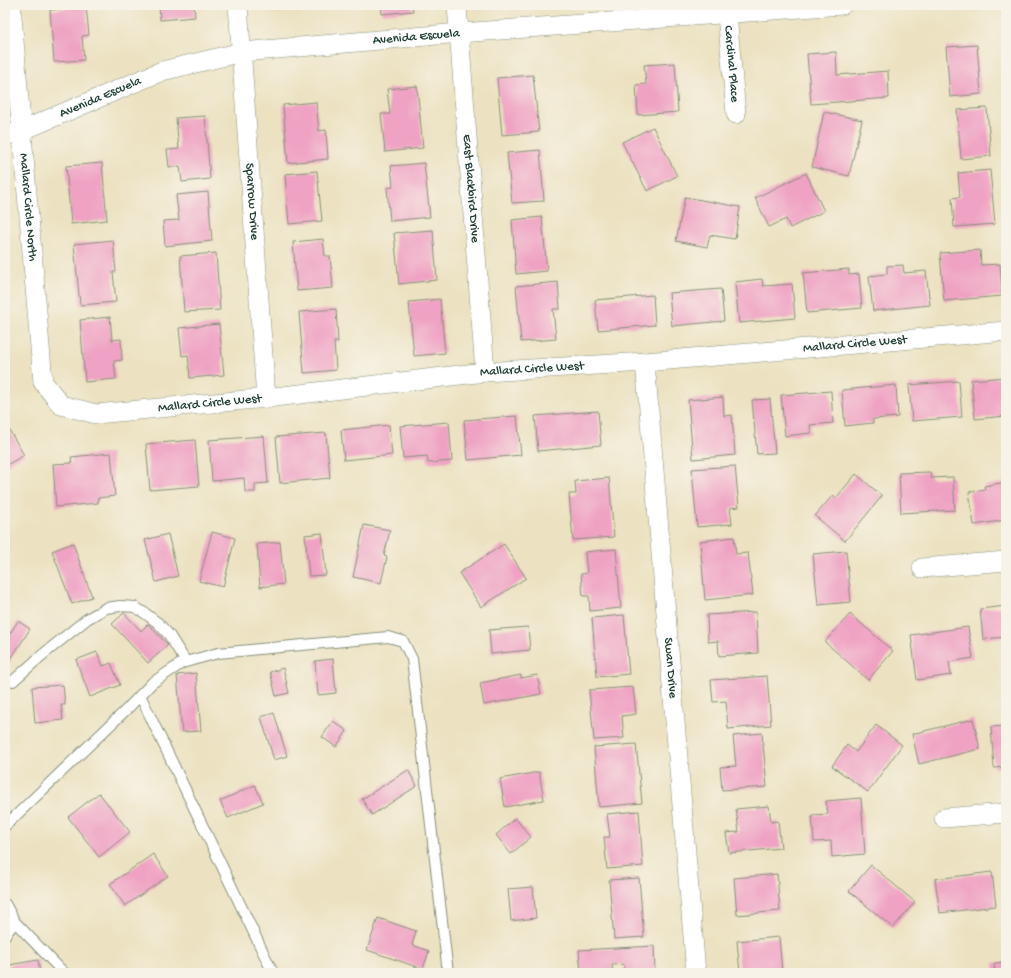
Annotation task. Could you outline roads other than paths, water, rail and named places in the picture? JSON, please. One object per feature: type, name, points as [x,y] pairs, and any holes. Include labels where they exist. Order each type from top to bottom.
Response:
[{"type":"street","name":"Mallard Circle North","points":[[11,5],[13,133],[43,382],[61,405]]},
{"type":"street","name":"Sparrow Drive","points":[[238,5],[266,398]]},
{"type":"street","name":"East Blackbird Drive","points":[[457,5],[485,372]]},
{"type":"street","name":"Avenida Escuela","points":[[13,133],[162,71],[242,52],[460,33],[842,5]]},
{"type":"street","name":"Cardinal Place","points":[[727,14],[736,114]]},
{"type":"street","name":"Mallard Circle West","points":[[61,405],[96,414],[266,398],[485,372],[645,362],[1006,331]]},
{"type":"street","name":"Swan Drive","points":[[645,362],[696,973]]},
{"type":"street","points":[[922,568],[1006,561]]},
{"type":"street","points":[[944,818],[1006,813]]},
{"type":"lane","points":[[13,681],[87,619],[106,608],[120,606],[135,607],[158,623],[169,634],[186,662]]},
{"type":"lane","points":[[5,826],[128,708],[152,682],[186,662],[226,652],[388,637],[403,641],[412,659],[448,973]]},
{"type":"lane","points":[[140,695],[273,973]]},
{"type":"lane","points":[[5,904],[15,922],[64,973]]},
{"type":"lane","points":[[5,935],[15,922]]}]
